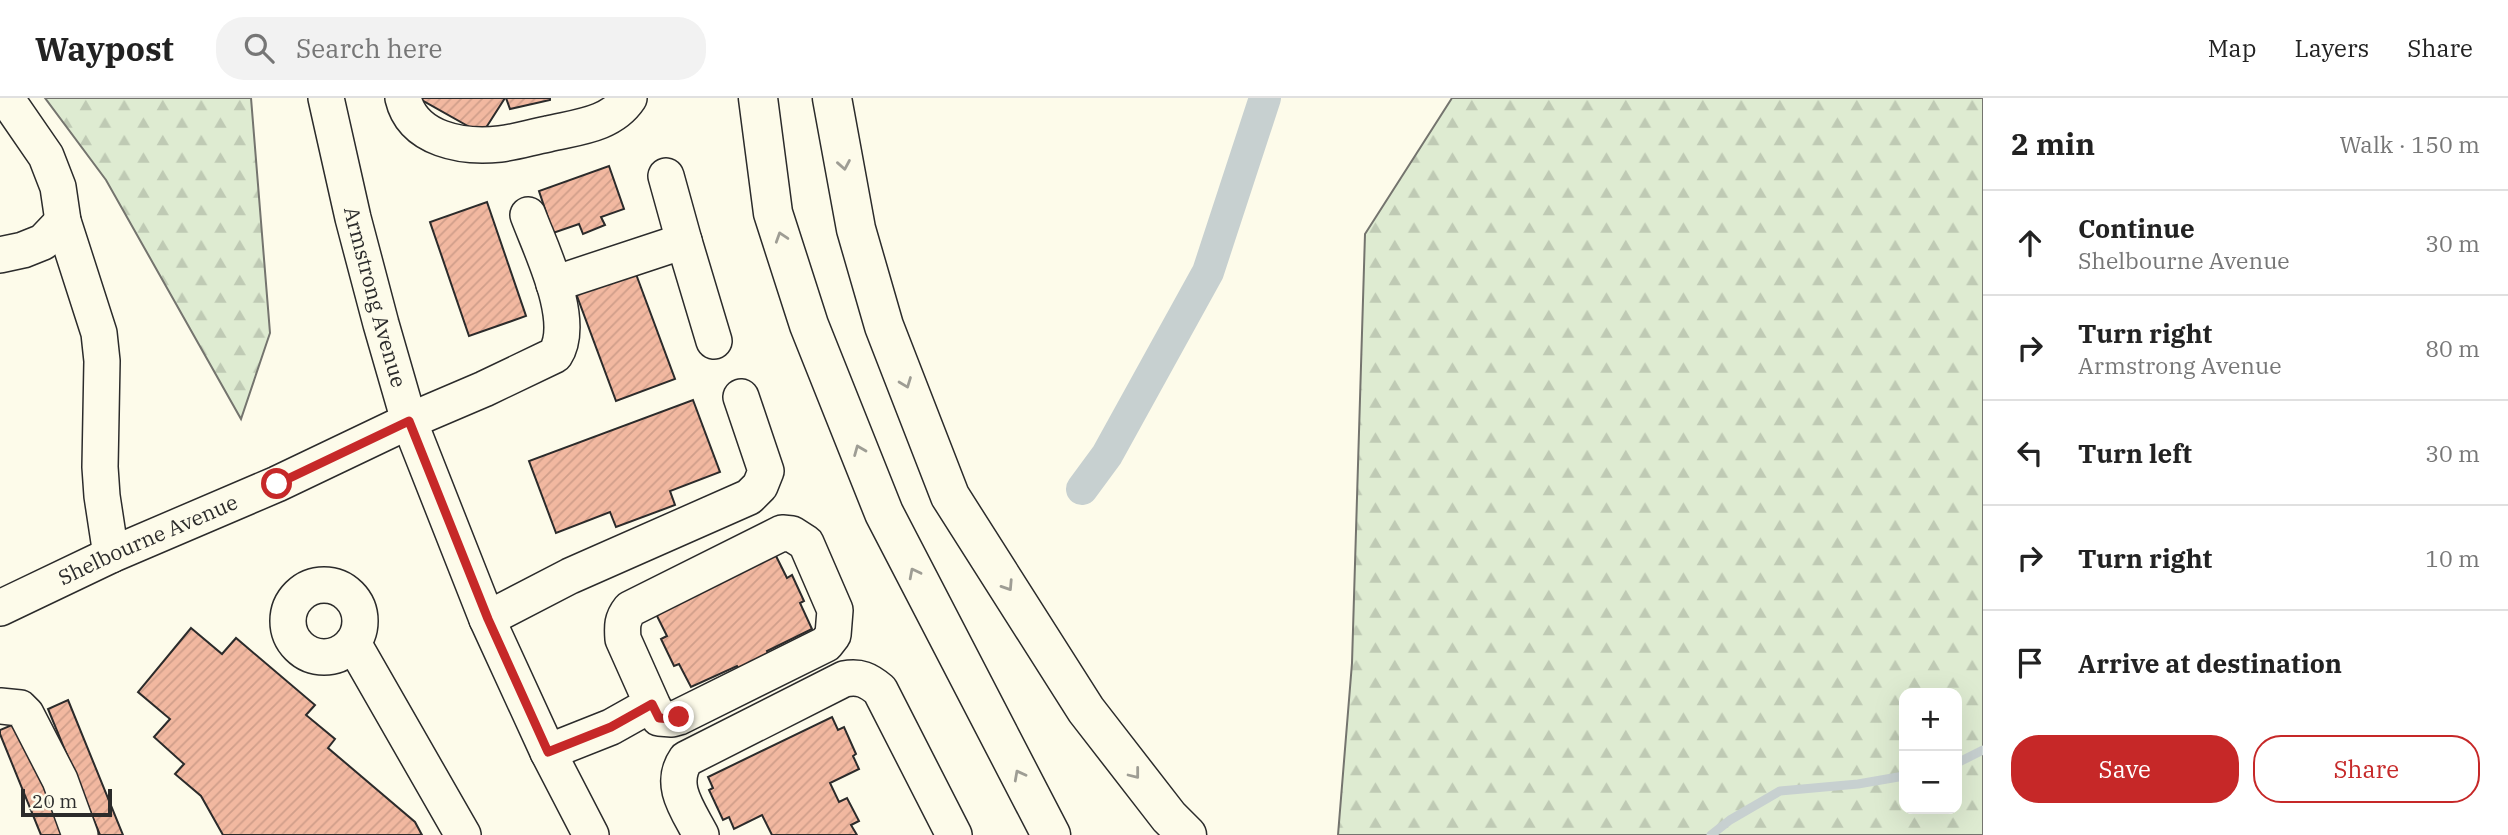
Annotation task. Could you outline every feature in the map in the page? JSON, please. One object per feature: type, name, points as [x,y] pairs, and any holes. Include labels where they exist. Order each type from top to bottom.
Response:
[{"type":"highway","points":[[758,98],[773,213],[809,325],[884,513],[1051,835]]},
{"type":"highway","points":[[832,98],[856,229],[884,326],[950,496],[1086,710],[1186,835]]},
{"type":"street","points":[[6,98],[46,156],[58,187],[63,221],[99,333],[102,361],[100,467],[111,555]]},
{"type":"street","name":"Armstrong Avenue","points":[[326,98],[360,244],[409,421],[488,619],[548,752],[592,835]]},
{"type":"street","points":[[403,98],[415,125],[443,139],[467,144],[500,144],[601,122],[624,106],[629,98]]},
{"type":"street","points":[[666,176],[714,341]]},
{"type":"street","name":"Shelbourne Avenue","points":[[0,608],[111,555],[277,484],[555,355],[560,347],[562,333],[554,284],[528,215]]},
{"type":"street","points":[[0,255],[43,242],[63,221]]},
{"type":"street","points":[[554,284],[684,241]]},
{"type":"street","points":[[488,619],[570,576],[749,497],[760,486],[766,471],[741,397]]},
{"type":"street","points":[[782,533],[792,534],[806,543],[835,610],[833,635],[826,644],[679,717],[659,718],[652,704],[624,639],[624,617],[630,609],[782,533]]},
{"type":"street","points":[[353,643],[463,835]]},
{"type":"street","points":[[701,835],[678,784],[678,771],[686,759],[844,679],[857,677],[869,681],[880,690],[954,835]]},
{"type":"street","points":[[548,752],[611,727],[652,704]]},
{"type":"street","points":[[0,706],[20,708],[26,714],[60,780],[80,835]]},
{"type":"green space","points":[[45,98],[251,98],[270,333],[241,419],[106,180]]},
{"type":"green space","points":[[1452,98],[1983,98],[1983,835],[1338,835],[1352,663],[1365,234]]},
{"type":"building","points":[[418,98],[505,98],[482,134]]},
{"type":"building","points":[[506,98],[550,98],[550,100],[510,109]]},
{"type":"building","points":[[609,166],[624,209],[601,217],[605,225],[583,234],[579,224],[553,233],[539,191]]},
{"type":"building","points":[[487,202],[526,316],[469,336],[430,222]]},
{"type":"building","points":[[633,266],[675,379],[616,401],[574,288]]},
{"type":"building","points":[[693,400],[720,472],[670,491],[675,505],[616,527],[610,512],[556,533],[529,461]]},
{"type":"building","points":[[774,552],[787,578],[792,575],[804,601],[800,603],[812,629],[767,651],[770,658],[740,672],[737,666],[691,687],[679,664],[674,666],[661,639],[667,636],[654,610]]},
{"type":"building","points":[[191,628],[222,654],[236,638],[315,705],[306,715],[335,739],[328,748],[415,822],[422,835],[223,835],[201,796],[175,774],[184,764],[154,737],[170,719],[138,692]]},
{"type":"building","points":[[68,700],[123,835],[100,835],[48,709]]},
{"type":"building","points":[[832,717],[838,730],[844,727],[856,754],[853,756],[859,769],[830,783],[839,802],[847,798],[859,821],[851,825],[857,835],[772,835],[762,815],[734,829],[729,817],[723,820],[709,790],[713,788],[708,777]]},
{"type":"building","points":[[19,722],[65,835],[41,835],[0,734],[0,730]]},
{"type":"waterway","points":[[1082,489],[1107,455],[1208,272],[1265,98]]},
{"type":"waterway","points":[[1962,760],[1983,750]]},
{"type":"waterway","points":[[1711,835],[1730,820],[1780,791],[1858,784],[1899,777]]},
{"type":"route","points":[[277,484],[409,421],[488,619],[548,752],[611,727],[652,704],[659,718],[679,717]]}]
